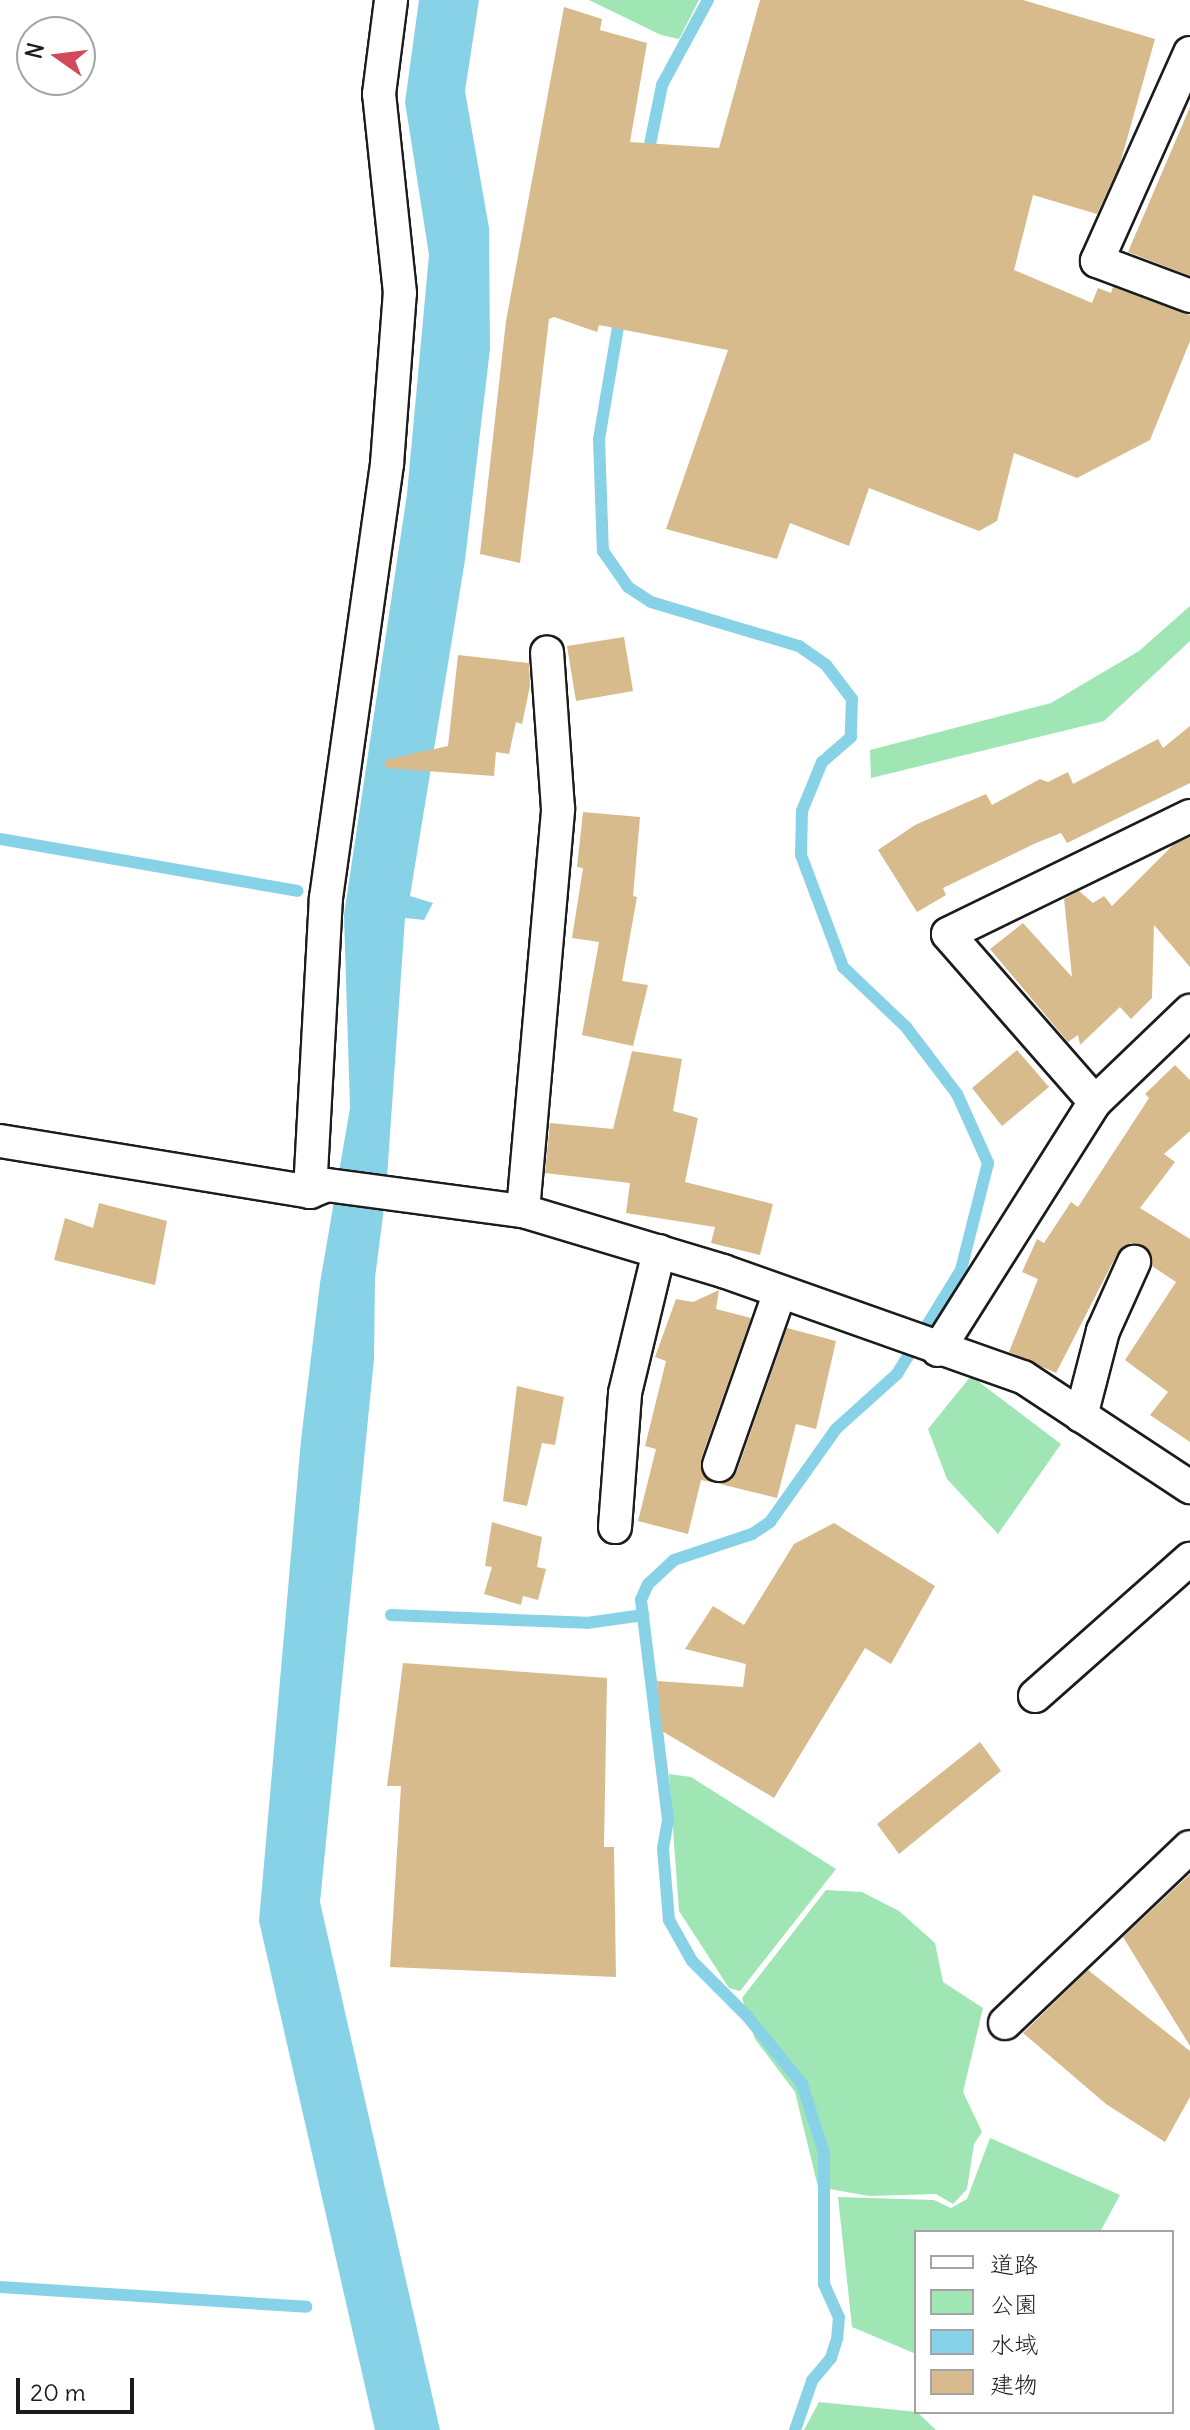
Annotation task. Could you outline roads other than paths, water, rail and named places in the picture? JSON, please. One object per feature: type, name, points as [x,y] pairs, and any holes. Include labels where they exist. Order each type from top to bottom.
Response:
[{"type":"street","points":[[310,1192],[326,898],[387,464],[400,293],[379,94],[391,0]]},
{"type":"street","points":[[1190,53],[1097,261],[1190,296]]},
{"type":"street","points":[[523,1211],[558,809],[547,652]]},
{"type":"street","points":[[1095,1102],[948,934],[1190,816]]},
{"type":"street","points":[[938,1350],[1095,1102],[1190,1011]]},
{"type":"street","points":[[0,1141],[310,1192],[327,1185],[523,1211],[659,1251],[1023,1377],[1190,1487]]},
{"type":"street","points":[[615,1527],[625,1393],[659,1251]]},
{"type":"street","points":[[1081,1416],[1103,1331],[1134,1262]]},
{"type":"street","points":[[719,1465],[780,1292]]},
{"type":"street","points":[[1035,1696],[1190,1559]]},
{"type":"street","points":[[1005,2023],[1190,1847]]},
{"type":"water","points":[[419,0],[479,0],[465,91],[489,228],[490,349],[465,560],[410,896],[433,903],[424,920],[405,918],[386,1192],[375,1278],[374,1359],[320,1902],[440,2430],[375,2430],[259,1921],[301,1440],[320,1283],[350,1108],[344,915],[407,494],[429,255],[405,102]]},
{"type":"waterway","points":[[647,159],[662,85],[708,0]]},
{"type":"waterway","points":[[620,315],[599,439],[603,551],[628,587],[651,602],[799,646],[826,665],[852,699],[851,737],[822,762],[802,811],[801,855],[843,967],[906,1027],[957,1094],[988,1163],[961,1270],[897,1374],[836,1429],[770,1522],[752,1534],[674,1560],[648,1584],[641,1600],[668,1820],[663,1849],[669,1920],[692,1961],[747,2016],[802,2084],[824,2153],[824,2284],[839,2317],[837,2339],[831,2358],[812,2381],[795,2430]]},
{"type":"waterway","points":[[0,839],[297,891]]},
{"type":"waterway","points":[[391,1615],[587,1623],[643,1615]]},
{"type":"waterway","points":[[0,2287],[306,2307]]}]
